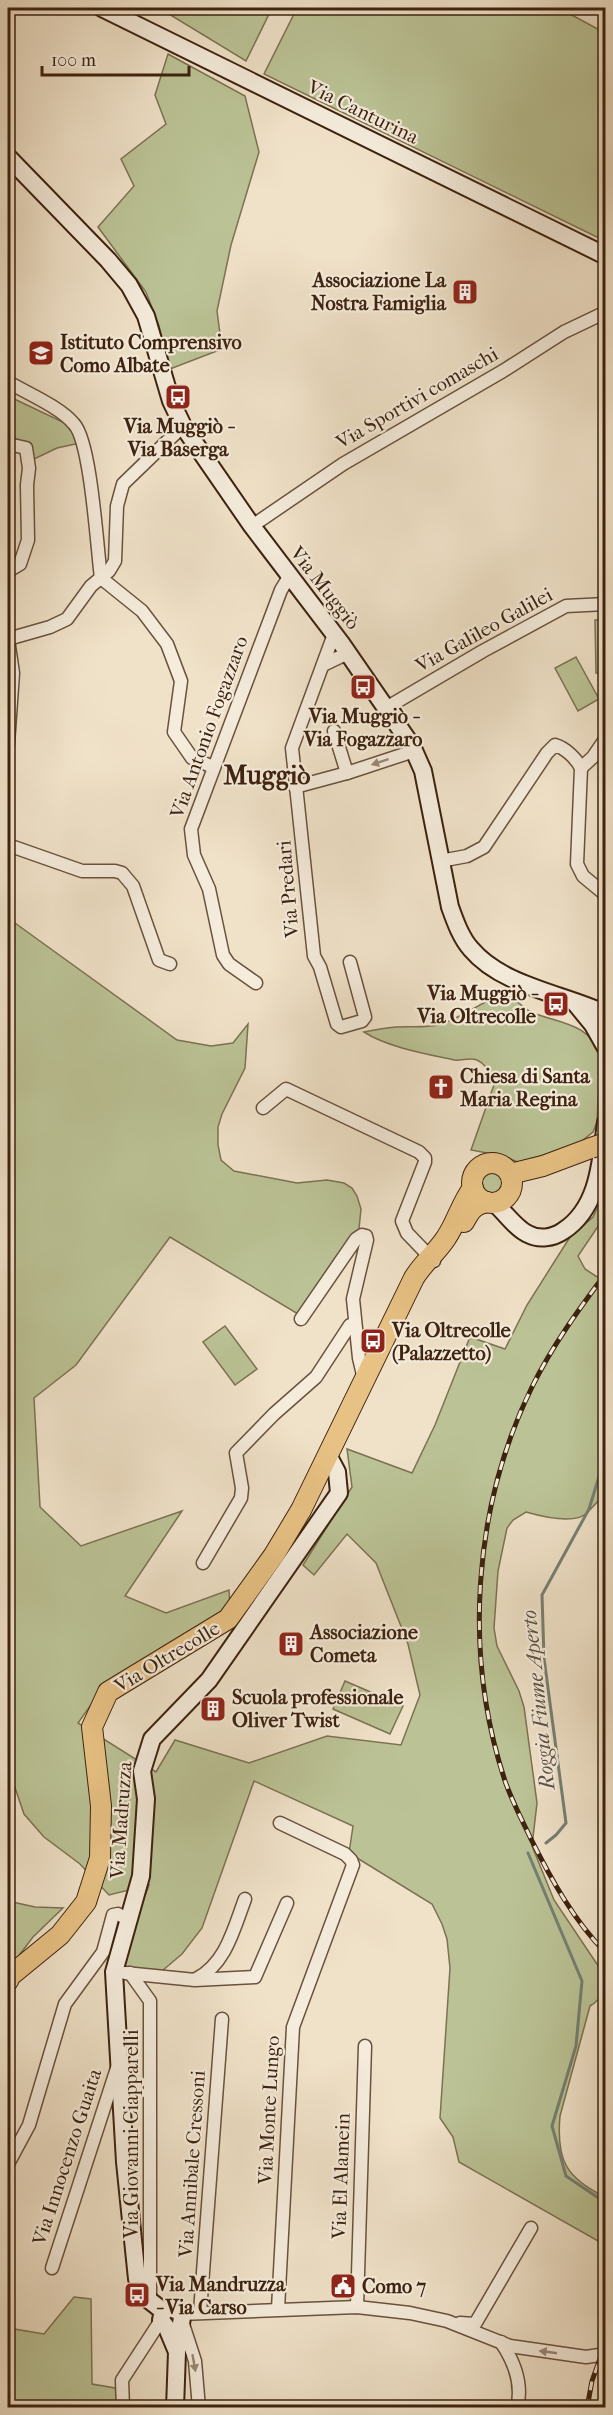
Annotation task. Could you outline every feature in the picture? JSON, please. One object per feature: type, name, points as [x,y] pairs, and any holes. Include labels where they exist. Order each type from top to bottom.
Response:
[{"type":"main road","points":[[497,1191],[543,1166],[598,1145]]},
{"type":"main road","name":"Via Oltrecolle","points":[[10,1973],[60,1935],[86,1902],[100,1858],[100,1806],[92,1727],[108,1692],[228,1619],[274,1555],[301,1510],[329,1457],[364,1378],[414,1278],[432,1259],[445,1240],[466,1197],[497,1191]]},
{"type":"street","name":"Via Canturina","points":[[102,8],[606,256]]},
{"type":"street","name":"Via Muggiò","points":[[8,157],[108,260],[129,285],[146,316],[171,401],[183,426],[289,577],[348,653],[414,751],[423,771],[450,908],[471,950],[506,975],[606,1014]]},
{"type":"street","name":"Via Sportivi comaschi","points":[[252,525],[343,464],[503,371],[564,332],[606,312]]},
{"type":"street","points":[[8,382],[65,415],[76,425],[85,453],[101,578],[142,611],[167,644],[181,681],[174,732],[192,758],[213,767]]},
{"type":"street","points":[[8,744],[13,673],[8,639],[50,627],[67,619],[91,586],[109,571],[115,561],[117,506],[123,484],[183,426]]},
{"type":"street","points":[[8,444],[26,448],[29,468],[28,540],[20,564],[8,571]]},
{"type":"street","name":"Via Antonio Fogazzaro","points":[[256,983],[229,964],[223,955],[208,889],[194,855],[191,829],[281,590],[289,577]]},
{"type":"street","name":"Via Galileo Galilei","points":[[386,708],[566,606],[606,604]]},
{"type":"street","name":"Via Predari","points":[[334,634],[292,748],[314,957],[320,967],[337,1023],[341,1027],[362,1021],[365,1017],[350,962]]},
{"type":"street","points":[[323,664],[348,653]]},
{"type":"street","points":[[334,731],[346,773]]},
{"type":"street","points":[[581,768],[593,757],[606,738]]},
{"type":"street","points":[[440,861],[467,855],[484,847],[547,753],[555,746],[561,747],[578,762],[581,768],[577,864],[583,876],[606,896]]},
{"type":"street","points":[[295,787],[414,751]]},
{"type":"street","points":[[8,845],[82,871],[122,873],[133,886],[159,960],[170,964]]},
{"type":"street","points":[[574,1002],[593,1025],[606,1047]]},
{"type":"street","points":[[263,1108],[286,1089],[419,1152],[425,1162],[402,1221],[407,1233],[432,1259]]},
{"type":"street","points":[[497,1191],[511,1218],[527,1234],[542,1238],[558,1234],[578,1218],[588,1205],[597,1178],[606,1122]]},
{"type":"street","points":[[301,1318],[356,1239],[362,1234],[368,1240],[353,1299],[354,1324],[364,1378]]},
{"type":"street","points":[[203,1563],[241,1498],[242,1488],[236,1453],[274,1414],[316,1377],[350,1325],[354,1324]]},
{"type":"street","name":"Via Madruzza","points":[[169,2317],[141,2292],[137,2279],[125,2162],[120,2058],[122,1972],[129,1920],[141,1876],[146,1799],[142,1771],[152,1739],[209,1680],[339,1493],[337,1472],[329,1457]]},
{"type":"street","name":"Via Monte Lungo","points":[[278,2309],[293,2027],[353,1865],[345,1854],[280,1823]]},
{"type":"street","points":[[195,1980],[203,1976],[226,1950],[245,1899]]},
{"type":"street","points":[[122,1972],[195,1980],[255,1977],[287,1903]]},
{"type":"street","points":[[8,2164],[29,2125],[65,2004],[103,1952],[113,1915],[118,1914],[129,1920]]},
{"type":"street","name":"Via Giovanni Ciapparelli","points":[[122,1972],[150,2001],[169,2317],[195,2361],[199,2408]]},
{"type":"street","name":"Via Annibale Cressoni","points":[[200,2312],[222,2019]]},
{"type":"street","name":"Via El Alamein","points":[[357,2307],[364,2046]]},
{"type":"street","name":"Via Innocenzo Guaita","points":[[52,2268],[120,2058]]},
{"type":"street","points":[[123,2408],[122,2380],[169,2317],[200,2312],[357,2307],[475,2324],[531,2228]]},
{"type":"street","points":[[169,2317],[177,2352],[175,2408]]},
{"type":"street","points":[[447,2321],[510,2346],[586,2357],[606,2354]]},
{"type":"street","points":[[501,2342],[513,2359],[518,2377],[517,2408]]},
{"type":"green space","points":[[159,8],[272,8],[246,61]]},
{"type":"green space","points":[[297,8],[559,8],[605,33],[605,241],[264,74]]},
{"type":"green space","points":[[168,54],[245,96],[259,152],[231,245],[217,311],[222,349],[170,369],[159,326],[146,292],[98,227],[134,186],[121,159],[166,124],[155,95]]},
{"type":"green space","points":[[8,396],[67,424],[80,443],[57,448],[32,460],[24,444],[8,434]]},
{"type":"green space","points":[[595,620],[605,620],[605,673],[596,673]]},
{"type":"green space","points":[[576,657],[599,699],[578,711],[555,668]]},
{"type":"green space","points":[[8,918],[177,1040],[211,1046],[233,1043],[248,1024],[245,1068],[218,1127],[221,1160],[234,1171],[297,1183],[327,1180],[344,1183],[352,1188],[361,1209],[358,1238],[298,1314],[170,1237],[76,1365],[34,1398],[40,1507],[81,1546],[182,1511],[125,1596],[166,1613],[229,1590],[230,1608],[100,1692],[78,1723],[156,1772],[175,1740],[249,1763],[327,1736],[401,1745],[420,1695],[408,1644],[376,1563],[347,1534],[314,1575],[303,1565],[352,1487],[347,1449],[412,1473],[435,1425],[470,1337],[505,1349],[527,1305],[570,1237],[593,1217],[598,1206],[605,1174],[605,1216],[578,1256],[585,1269],[605,1282],[605,1492],[581,1517],[566,1519],[526,1512],[513,1520],[507,1528],[498,1571],[494,1628],[497,1646],[519,1691],[524,1707],[537,1803],[532,1846],[554,1900],[605,1976],[602,1993],[590,2006],[560,2116],[559,2131],[562,2156],[566,2166],[581,2183],[605,2197],[605,2245],[459,2162],[453,2137],[440,2118],[450,1968],[447,1939],[432,1904],[349,1853],[353,1826],[254,1781],[202,1928],[182,1954],[156,1976],[118,1967],[149,1885],[109,1895],[80,1864],[44,1837],[24,1814],[12,1779],[8,1774]]},
{"type":"green space","points":[[501,995],[510,997],[533,1013],[574,1026],[583,1031],[596,1046],[600,1057],[597,1122],[593,1132],[574,1147],[518,1162],[503,1156],[471,1150],[495,1082],[486,1066],[474,1059],[454,1060],[407,1049],[384,1042],[364,1032],[396,1027],[438,1025]]},
{"type":"green space","points":[[492,1171],[500,1175],[504,1183],[500,1191],[492,1195],[484,1191],[480,1183],[484,1175]]},
{"type":"green space","points":[[225,1326],[257,1369],[235,1385],[203,1342]]},
{"type":"green space","points":[[345,1681],[403,1706],[390,1734],[333,1709]]},
{"type":"green space","points":[[8,1901],[35,1907],[63,1908],[33,1937],[8,1970]]},
{"type":"green space","points":[[74,2297],[91,2299],[92,2384],[127,2390],[127,2407],[8,2407],[8,2328],[44,2334]]},
{"type":"waterway","name":"Roggia Fiume Aperto","points":[[546,1843],[566,1823],[544,1658],[542,1595],[589,1509],[606,1454]]},
{"type":"waterway","name":"Roggia Fiume Aperto","points":[[528,1853],[582,1981],[576,2046],[552,2126],[566,2176],[606,2203]]},
{"type":"railway","points":[[606,1273],[548,1357],[512,1433],[497,1481],[486,1531],[481,1581],[480,1632],[483,1683],[492,1733],[505,1781],[531,1839],[555,1884],[573,1913],[606,1953]]},
{"type":"railway","points":[[587,2408],[592,2381],[606,2342]]},
{"type":"place","name":"Associazione La Nostra Famiglia","points":[[465,292]]},
{"type":"place","name":"Istituto Comprensivo Como Albate","points":[[41,353]]},
{"type":"place","name":"Via Muggiò - Via Baserga","points":[[178,397]]},
{"type":"place","name":"Via Muggiò - Via Fogazzaro","points":[[363,687]]},
{"type":"place","name":"Via Muggiò - Via Oltrecolle","points":[[556,1004]]},
{"type":"place","name":"Chiesa di Santa Maria Regina","points":[[441,1087]]},
{"type":"place","name":"Via Oltrecolle (Palazzetto)","points":[[373,1341]]},
{"type":"place","name":"Associazione Cometa","points":[[291,1644]]},
{"type":"place","name":"Scuola professionale Oliver Twist","points":[[213,1709]]},
{"type":"place","name":"Como 7","points":[[343,2286]]},
{"type":"place","name":"Via Mandruzza - Via Carso","points":[[137,2295]]},
{"type":"district","name":"Muggiò","points":[[267,775]]}]
